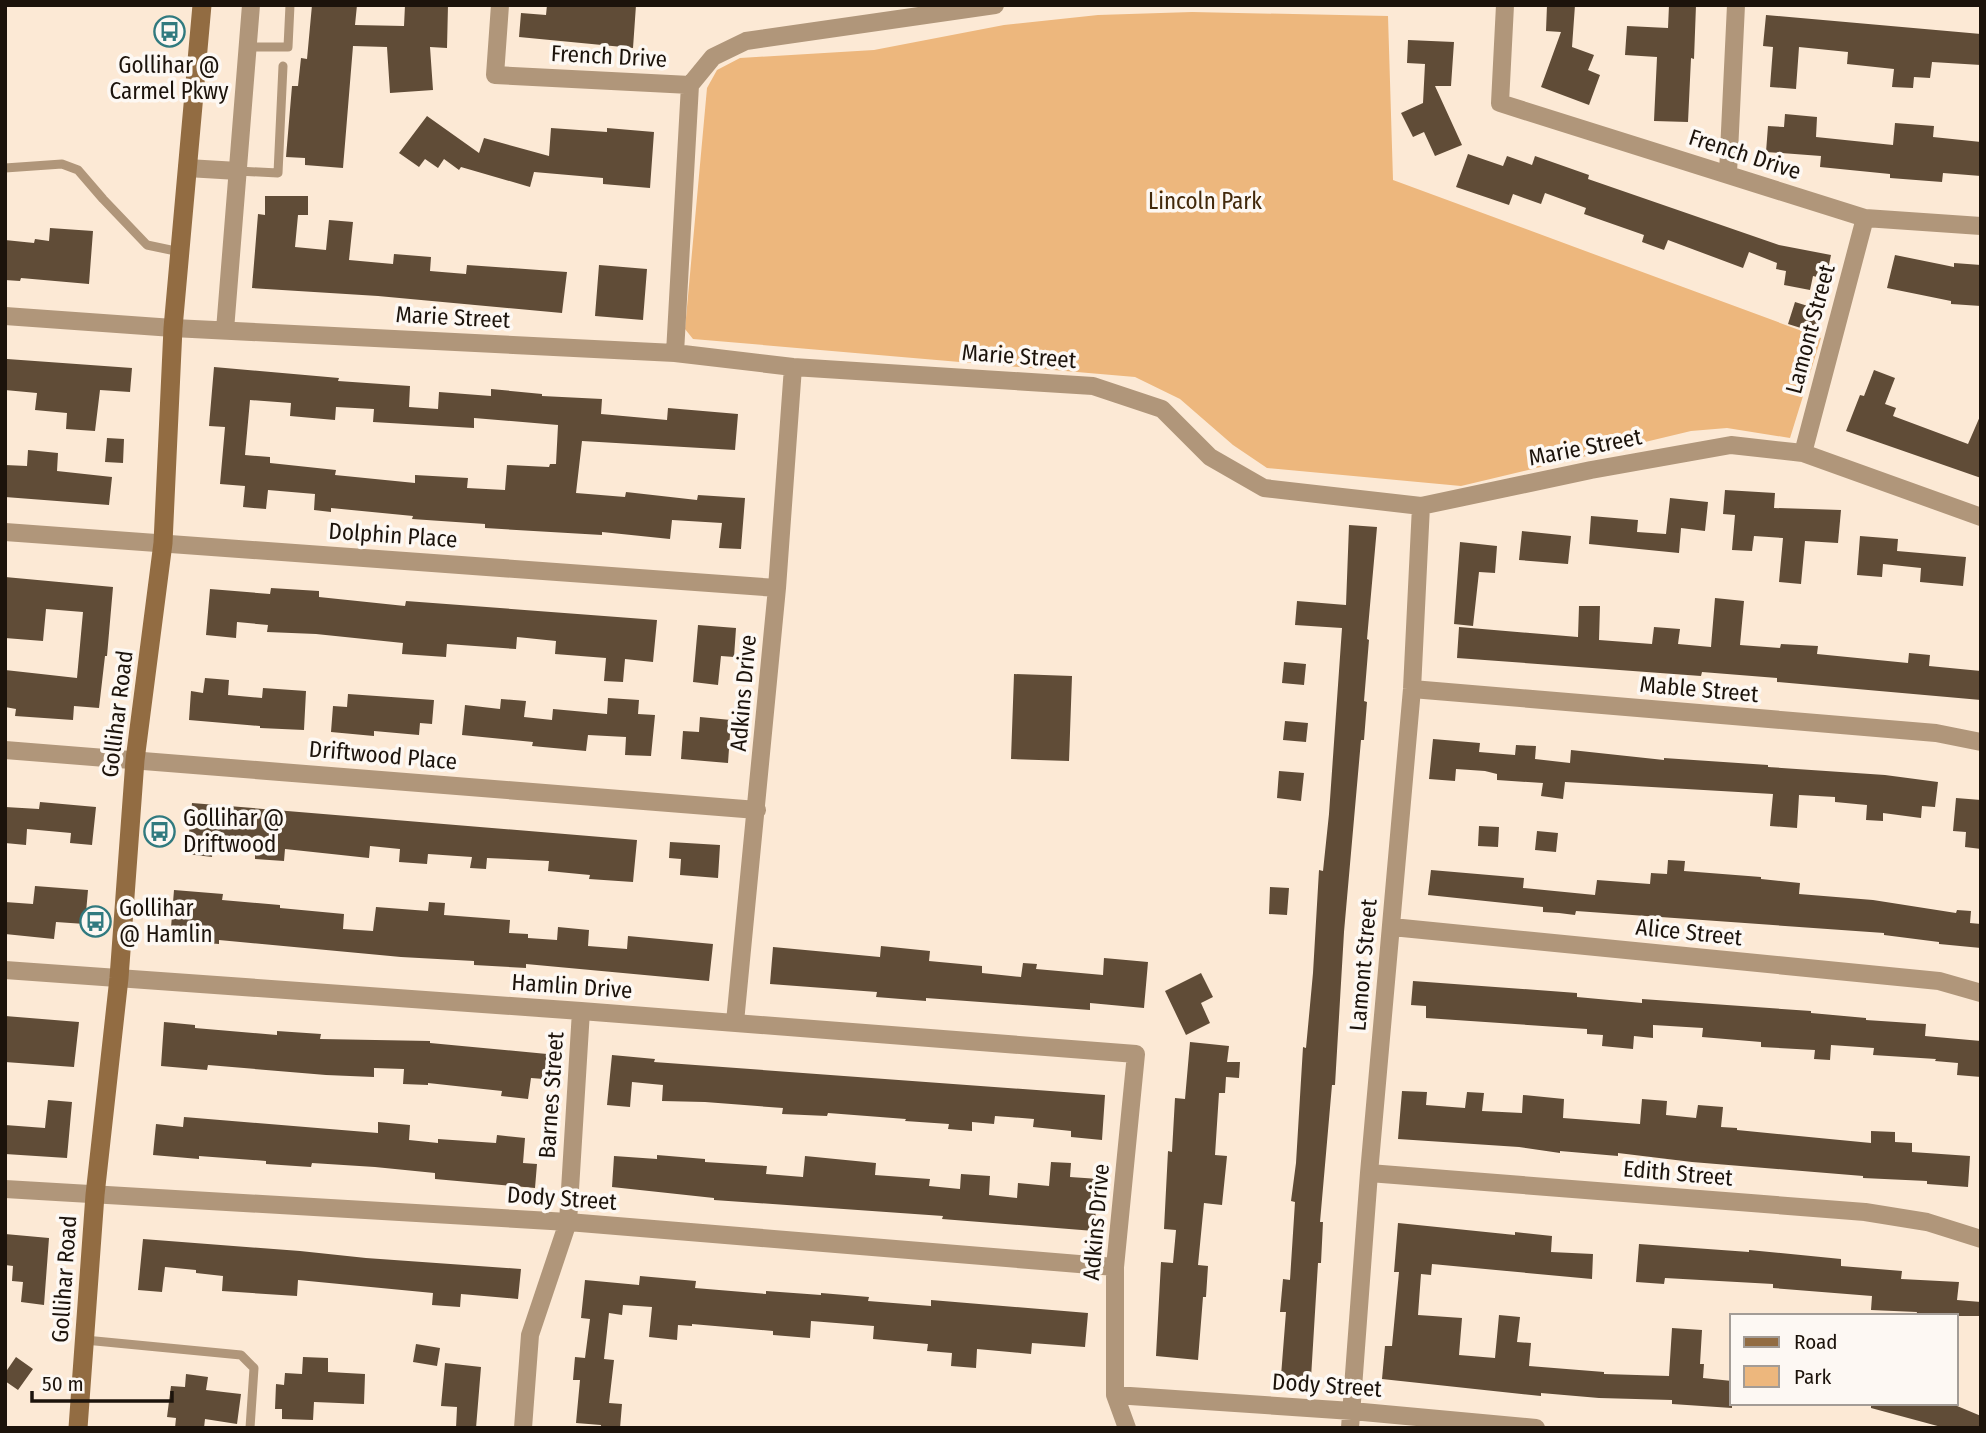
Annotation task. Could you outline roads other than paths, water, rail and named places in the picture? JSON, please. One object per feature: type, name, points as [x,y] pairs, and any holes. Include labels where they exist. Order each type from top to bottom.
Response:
[{"type":"main road","name":"Gollihar Road","points":[[78,1428],[95,1195],[119,978],[135,760],[163,543],[173,328],[202,5]]},
{"type":"street","points":[[225,331],[251,5]]},
{"type":"street","name":"French Drive","points":[[500,5],[495,75],[690,85],[713,57],[746,41],[995,5]]},
{"type":"street","name":"French Drive","points":[[1505,5],[1500,103],[1865,218],[1981,226]]},
{"type":"street","points":[[1728,173],[1735,5]]},
{"type":"street","points":[[675,353],[690,85]]},
{"type":"street","points":[[187,168],[238,171]]},
{"type":"street","name":"Lamont Street","points":[[1802,453],[1865,218]]},
{"type":"street","name":"Marie Street","points":[[5,316],[225,331],[675,353],[793,367],[1093,386],[1161,409],[1210,457],[1264,488],[1421,506],[1591,470],[1731,445],[1802,453],[1981,517]]},
{"type":"street","name":"Adkins Drive","points":[[735,1022],[777,588],[793,367]]},
{"type":"street","name":"Lamont Street","points":[[1351,1420],[1369,1172],[1412,689],[1421,506]]},
{"type":"street","name":"Dolphin Place","points":[[5,531],[777,588]]},
{"type":"street","name":"Mable Street","points":[[1412,689],[1936,733],[1981,742]]},
{"type":"street","name":"Driftwood Place","points":[[5,750],[757,810]]},
{"type":"street","name":"Alice Street","points":[[1392,927],[1939,981],[1981,993]]},
{"type":"street","name":"Hamlin Drive","points":[[5,970],[581,1010],[1136,1054]]},
{"type":"street","name":"Barnes Street","points":[[523,1428],[530,1335],[568,1222],[581,1010]]},
{"type":"street","name":"Adkins Drive","points":[[1126,1428],[1115,1395],[1115,1267],[1136,1054]]},
{"type":"street","name":"Edith Street","points":[[1369,1172],[1864,1213],[1927,1222],[1981,1239]]},
{"type":"street","name":"Dody Street","points":[[5,1189],[568,1222],[1115,1267]]},
{"type":"street","name":"Dody Street","points":[[1115,1395],[1351,1420],[1536,1428]]},
{"type":"lane","points":[[248,47],[288,47],[290,5]]},
{"type":"lane","points":[[238,171],[278,173],[284,66]]},
{"type":"lane","points":[[5,168],[62,164],[78,170],[103,200],[148,244],[180,251]]},
{"type":"lane","points":[[85,1340],[242,1355],[254,1367],[250,1428]]},
{"type":"place","name":"Gollihar @ Carmel Pkwy","points":[[169,31]]},
{"type":"place","name":"Gollihar @ Driftwood","points":[[160,831]]},
{"type":"place","name":"Gollihar @ Hamlin","points":[[96,921]]},
{"type":"park label","name":"Lincoln Park","points":[[1205,201]]}]
